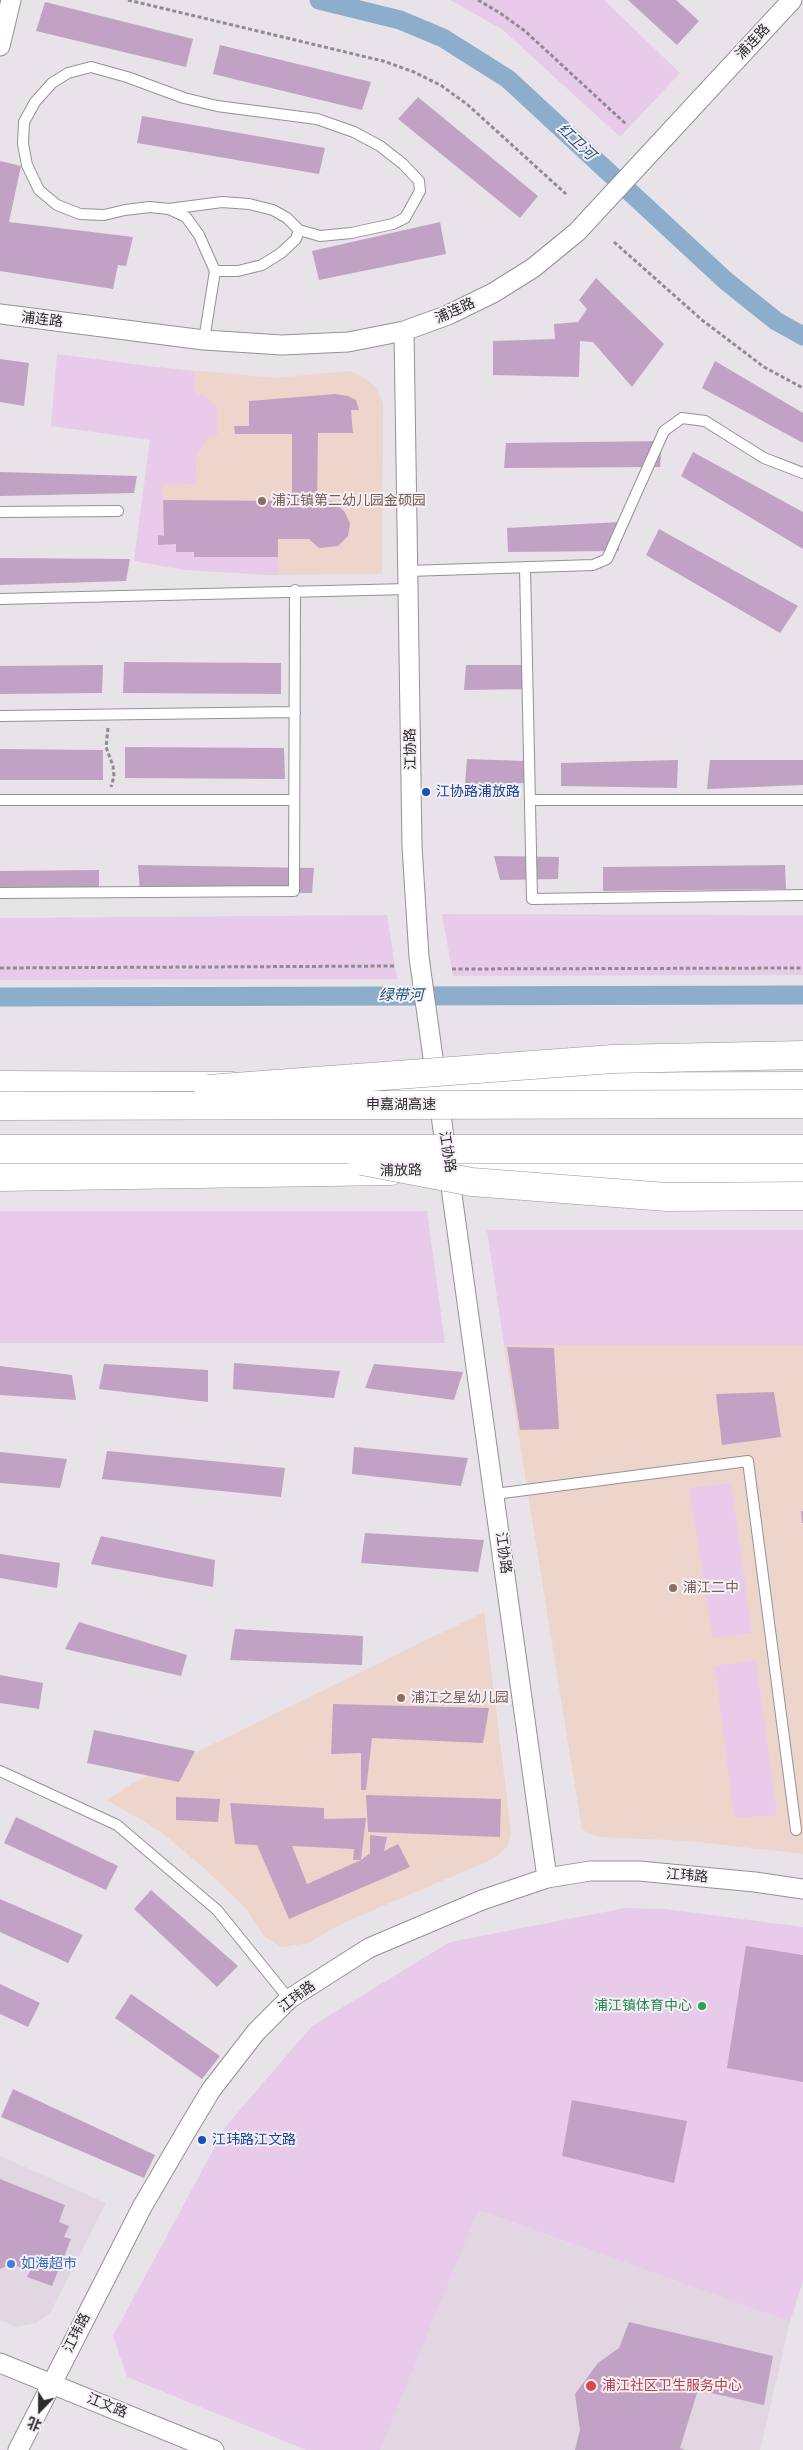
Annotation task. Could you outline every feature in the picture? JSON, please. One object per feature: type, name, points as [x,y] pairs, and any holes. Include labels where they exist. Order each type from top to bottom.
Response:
[{"type":"main road","points":[[88,1106],[208,1089],[444,1070],[613,1059],[803,1055]]},
{"type":"main road","points":[[0,1086],[803,1086]]},
{"type":"main road","name":"申嘉湖高速","points":[[0,1106],[803,1104]]},
{"type":"main road","points":[[299,1149],[472,1182],[667,1197],[803,1196]]},
{"type":"main road","points":[[0,1150],[803,1149]]},
{"type":"main road","name":"浦放路","points":[[0,1177],[450,1170],[803,1170]]},
{"type":"street","points":[[0,46],[11,0]]},
{"type":"street","name":"浦连路","points":[[0,314],[204,340],[292,344],[348,342],[404,331],[448,315],[493,293],[533,268],[577,232],[792,0]]},
{"type":"street","name":"江协路","points":[[404,331],[412,846],[419,956],[547,1878]]},
{"type":"street","name":"江玮路","points":[[18,2450],[142,2208],[211,2090],[256,2032],[289,1999],[370,1948],[482,1900],[547,1878],[590,1871],[639,1871],[755,1882],[803,1889]]},
{"type":"street","name":"江文路","points":[[0,2362],[214,2450]]},
{"type":"lane","points":[[91,67],[126,77],[184,98],[217,106],[317,119],[354,132],[380,146],[403,164],[419,181],[420,191],[414,205],[405,218],[393,224],[350,233],[320,236],[299,230],[287,218],[273,210],[249,204],[222,202],[169,209],[150,207],[104,215],[80,214],[57,205],[39,190],[27,165],[23,144],[24,122],[35,102],[52,83],[68,73],[91,67]]},
{"type":"lane","points":[[169,209],[186,217],[199,235],[215,271],[204,340]]},
{"type":"lane","points":[[215,271],[238,272],[262,266],[281,253],[296,239],[299,230]]},
{"type":"lane","points":[[0,599],[295,590],[525,567],[593,564],[607,558],[664,431],[682,418],[705,421],[764,458],[803,473]]},
{"type":"lane","points":[[0,512],[118,511]]},
{"type":"lane","points":[[525,567],[532,899],[803,895]]},
{"type":"lane","points":[[0,893],[294,892],[295,590]]},
{"type":"lane","points":[[0,716],[295,712]]},
{"type":"lane","points":[[0,800],[294,800]]},
{"type":"lane","points":[[530,800],[803,800]]},
{"type":"lane","points":[[495,1494],[748,1461],[796,1830]]},
{"type":"lane","points":[[0,1771],[117,1825],[217,1910],[289,1999]]},
{"type":"path","points":[[128,0],[383,61],[414,72],[442,86],[468,105],[566,194]]},
{"type":"path","points":[[478,0],[525,31],[627,125]]},
{"type":"path","points":[[614,242],[702,320],[764,367],[803,388]]},
{"type":"path","points":[[108,715],[106,747],[113,766],[114,776],[110,800]]},
{"type":"path","points":[[0,968],[395,966]]},
{"type":"path","points":[[452,968],[803,968]]},
{"type":"shaded area","points":[[450,0],[604,0],[680,73],[620,137],[503,30]]},
{"type":"shaded area","points":[[57,354],[195,372],[194,392],[207,397],[217,409],[218,435],[210,435],[197,454],[195,484],[162,485],[164,536],[158,535],[158,544],[176,544],[176,552],[194,552],[194,557],[278,557],[279,575],[185,570],[134,561],[150,440],[51,426]]},
{"type":"shaded area","name":"浦江镇第二幼儿园金硕园","points":[[157,367],[276,378],[349,371],[367,379],[376,388],[383,403],[382,574],[264,575],[185,570],[134,561],[150,440]]},
{"type":"shaded area","points":[[442,914],[803,915],[803,975],[453,976]]},
{"type":"shaded area","points":[[387,915],[397,979],[0,980],[0,918]]},
{"type":"shaded area","points":[[0,1211],[427,1211],[445,1343],[0,1343]]},
{"type":"shaded area","points":[[487,1230],[803,1230],[803,1345],[504,1345]]},
{"type":"shaded area","name":"浦江二中","points":[[504,1345],[803,1345],[803,1854],[690,1841],[599,1837],[582,1830]]},
{"type":"shaded area","points":[[731,1483],[752,1633],[713,1638],[689,1488]]},
{"type":"shaded area","name":"浦江之星幼儿园","points":[[484,1612],[511,1831],[508,1846],[493,1859],[341,1924],[309,1943],[281,1947],[265,1937],[247,1910],[205,1869],[160,1831],[107,1800],[131,1784]]},
{"type":"shaded area","points":[[756,1660],[777,1815],[734,1818],[715,1666]]},
{"type":"shaded area","points":[[625,1908],[665,1909],[803,1927],[803,2281],[790,2322],[478,2210],[380,2450],[306,2450],[127,2377],[113,2336],[226,2126],[312,2026],[450,1942]]},
{"type":"shaded area","points":[[0,2156],[106,2203],[50,2313],[36,2323],[16,2327],[0,2320]]},
{"type":"shaded area","name":"浦江社区卫生服务中心","points":[[477,2210],[790,2322],[760,2450],[380,2450]]},
{"type":"building","points":[[628,0],[676,0],[699,21],[677,45]]},
{"type":"building","points":[[45,2],[193,39],[186,67],[36,31]]},
{"type":"building","points":[[220,45],[371,82],[362,110],[213,74]]},
{"type":"building","points":[[418,97],[538,196],[520,218],[398,119]]},
{"type":"building","points":[[142,116],[325,148],[319,174],[137,143]]},
{"type":"building","points":[[0,161],[21,166],[9,222],[133,237],[126,266],[118,265],[113,289],[0,271]]},
{"type":"building","points":[[440,222],[446,254],[319,280],[312,251]]},
{"type":"building","points":[[596,278],[664,344],[632,387],[593,342],[580,341],[579,377],[493,375],[493,341],[555,339],[554,324],[578,322],[587,309],[579,300]]},
{"type":"building","points":[[0,359],[29,363],[24,406],[0,402]]},
{"type":"building","points":[[715,361],[803,413],[803,443],[702,388]]},
{"type":"building","points":[[335,394],[348,396],[356,400],[359,410],[351,410],[353,433],[318,433],[317,502],[332,501],[344,511],[350,523],[348,536],[338,546],[319,548],[309,539],[278,539],[278,557],[194,557],[194,552],[176,552],[176,544],[158,545],[158,535],[164,536],[163,500],[292,501],[292,434],[235,434],[234,426],[249,426],[249,401]]},
{"type":"building","points":[[662,441],[660,467],[504,468],[506,443]]},
{"type":"building","points":[[693,452],[803,512],[803,549],[681,476]]},
{"type":"building","points":[[0,472],[137,476],[134,493],[0,496]]},
{"type":"building","points":[[620,522],[619,551],[508,552],[507,528]]},
{"type":"building","points":[[659,529],[798,606],[780,633],[646,555]]},
{"type":"building","points":[[0,558],[130,559],[126,581],[0,585]]},
{"type":"building","points":[[124,662],[281,663],[281,694],[123,693]]},
{"type":"building","points":[[103,665],[102,693],[0,694],[0,666]]},
{"type":"building","points":[[466,665],[530,665],[532,689],[464,690]]},
{"type":"building","points":[[125,747],[284,748],[285,779],[125,778]]},
{"type":"building","points":[[0,749],[103,750],[103,780],[0,780]]},
{"type":"building","points":[[467,759],[525,761],[527,783],[465,784]]},
{"type":"building","points":[[678,760],[677,788],[561,786],[561,763]]},
{"type":"building","points":[[710,760],[803,760],[803,785],[707,789]]},
{"type":"building","points":[[494,856],[559,857],[558,879],[500,880]]},
{"type":"building","points":[[138,865],[314,868],[312,893],[140,892]]},
{"type":"building","points":[[785,865],[786,889],[603,891],[603,867]]},
{"type":"building","points":[[99,870],[99,891],[0,892],[0,871]]},
{"type":"building","points":[[507,1347],[554,1348],[559,1429],[520,1430]]},
{"type":"building","points":[[234,1363],[340,1371],[334,1398],[233,1389]]},
{"type":"building","points":[[104,1364],[208,1370],[208,1402],[99,1389]]},
{"type":"building","points":[[374,1364],[463,1372],[454,1400],[365,1388]]},
{"type":"building","points":[[0,1366],[72,1375],[76,1400],[0,1395]]},
{"type":"building","points":[[774,1392],[781,1437],[722,1445],[716,1394]]},
{"type":"building","points":[[354,1447],[468,1458],[461,1486],[352,1474]]},
{"type":"building","points":[[107,1451],[285,1468],[281,1497],[102,1479]]},
{"type":"building","points":[[0,1452],[67,1459],[60,1488],[0,1483]]},
{"type":"building","points":[[801,1511],[803,1511],[803,1523],[802,1523]]},
{"type":"building","points":[[365,1533],[484,1540],[478,1572],[361,1563]]},
{"type":"building","points":[[101,1536],[215,1560],[213,1587],[91,1564]]},
{"type":"building","points":[[0,1554],[60,1563],[57,1588],[0,1578]]},
{"type":"building","points":[[79,1622],[187,1655],[181,1676],[65,1649]]},
{"type":"building","points":[[235,1629],[363,1636],[362,1665],[230,1660]]},
{"type":"building","points":[[0,1675],[43,1683],[39,1709],[0,1703]]},
{"type":"building","points":[[333,1704],[489,1708],[483,1743],[372,1738],[366,1790],[361,1790],[361,1753],[331,1754]]},
{"type":"building","points":[[94,1730],[195,1751],[179,1782],[87,1763]]},
{"type":"building","points":[[366,1795],[501,1799],[500,1837],[368,1832]]},
{"type":"building","points":[[176,1797],[220,1799],[218,1822],[176,1820]]},
{"type":"building","points":[[230,1803],[324,1808],[324,1819],[366,1818],[361,1860],[370,1853],[370,1835],[387,1837],[384,1851],[398,1844],[410,1867],[289,1919],[257,1845],[235,1844]],"holes":[[[292,1846],[354,1849],[353,1860],[361,1860],[307,1884]]]},
{"type":"building","points":[[16,1817],[118,1866],[106,1890],[4,1843]]},
{"type":"building","points":[[151,1890],[238,1966],[217,1987],[134,1909]]},
{"type":"building","points":[[0,1899],[83,1935],[68,1963],[0,1932]]},
{"type":"building","points":[[746,1946],[803,1955],[803,2082],[727,2068]]},
{"type":"building","points":[[0,1984],[40,2003],[28,2027],[0,2014]]},
{"type":"building","points":[[131,1994],[220,2056],[202,2079],[115,2018]]},
{"type":"building","points":[[13,2089],[155,2155],[144,2178],[1,2117]]},
{"type":"building","points":[[572,2100],[687,2121],[674,2183],[562,2156]]},
{"type":"building","points":[[0,2179],[65,2205],[59,2222],[69,2226],[64,2237],[71,2239],[52,2286],[27,2277],[30,2271],[11,2264],[0,2269]]},
{"type":"building","points":[[629,2322],[773,2356],[764,2405],[698,2390],[680,2448],[685,2450],[575,2450],[580,2430],[575,2394],[598,2363],[619,2348]]},
{"type":"waterway","name":"红卫河","points":[[319,0],[400,20],[443,38],[508,79],[726,281],[776,321],[803,336]]},
{"type":"waterway","name":"绿带河","points":[[0,997],[803,995]]},
{"type":"place","name":"浦江镇第二幼儿园金硕园","points":[[262,501]]},
{"type":"place","name":"江协路浦放路","points":[[426,792]]},
{"type":"place","name":"浦江二中","points":[[673,1588]]},
{"type":"place","name":"浦江之星幼儿园","points":[[401,1698]]},
{"type":"place","name":"浦江镇体育中心","points":[[702,2006]]},
{"type":"place","name":"江玮路江文路","points":[[202,2140]]},
{"type":"place","name":"如海超市","points":[[11,2264]]},
{"type":"place","name":"浦江社区卫生服务中心","points":[[591,2386]]}]
